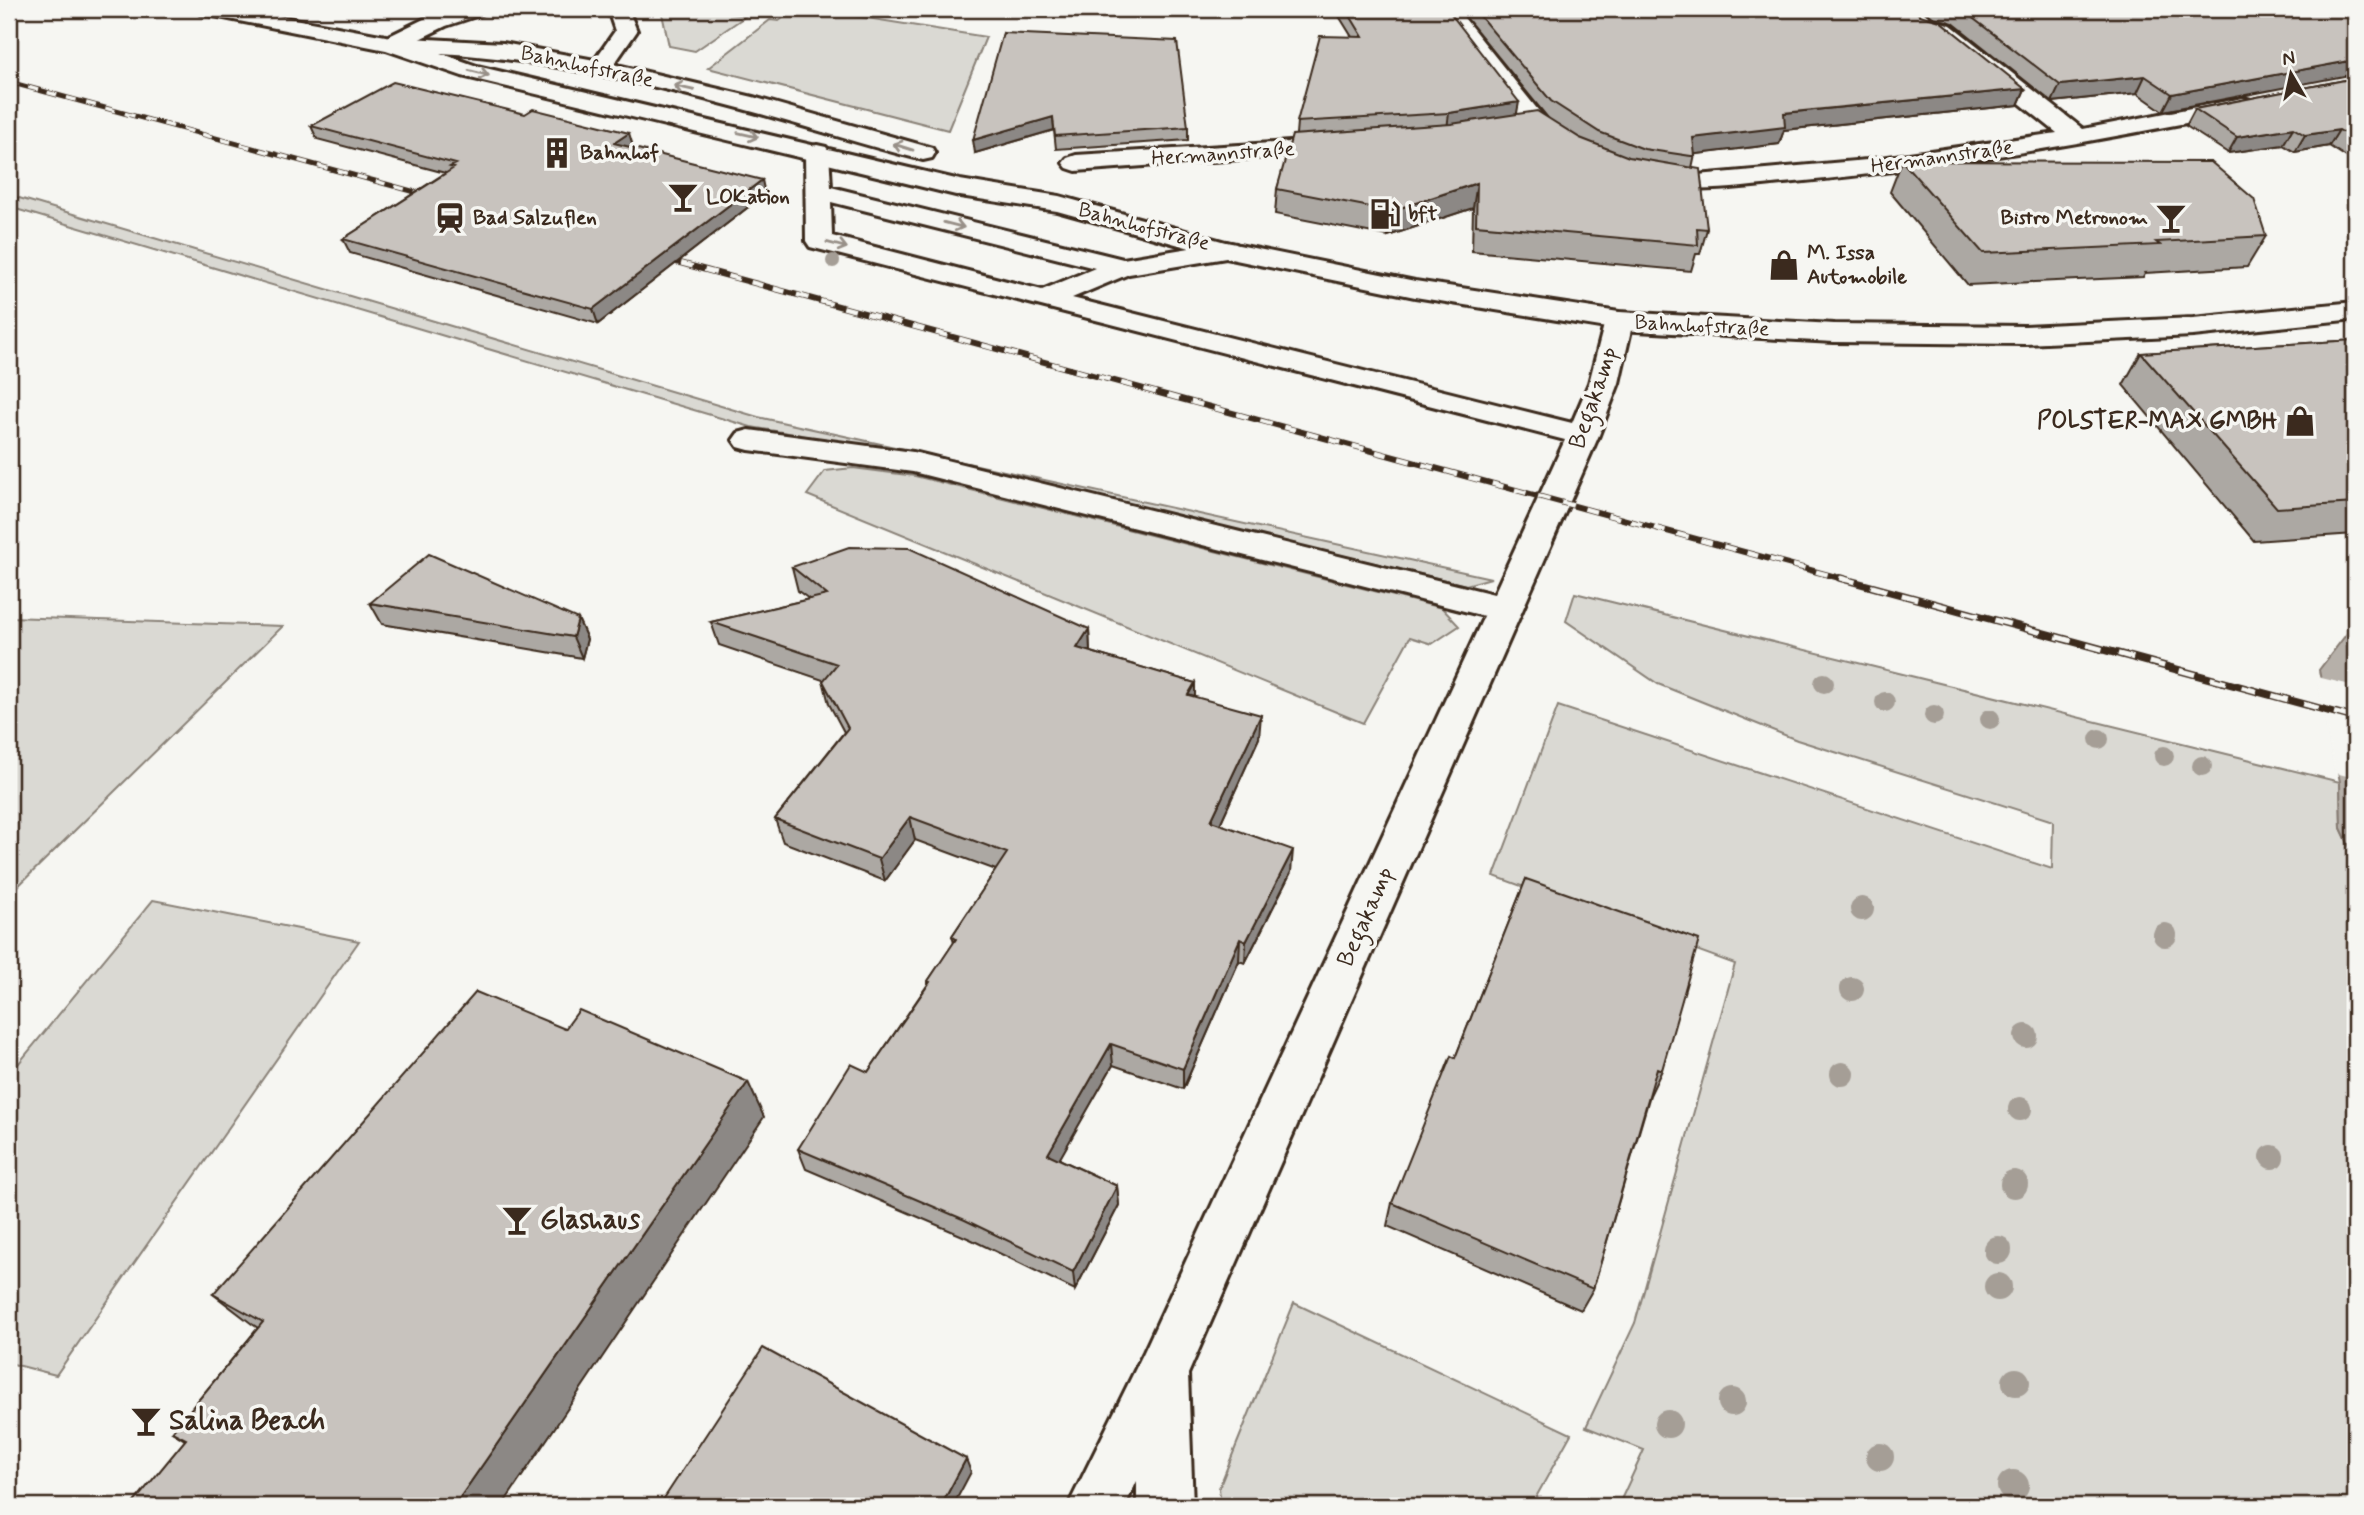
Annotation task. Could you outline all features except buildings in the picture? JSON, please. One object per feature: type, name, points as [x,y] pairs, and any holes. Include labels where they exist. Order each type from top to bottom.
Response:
[{"type":"main road","name":"Bahnhofstraße","points":[[209,9],[391,44],[503,50],[600,68],[745,102],[850,131],[975,169],[1059,204]]},
{"type":"main road","points":[[391,44],[438,21],[474,9]]},
{"type":"main road","points":[[600,68],[626,31],[620,13],[613,9]]},
{"type":"main road","points":[[1446,9],[1537,125],[1586,156]]},
{"type":"main road","points":[[1906,9],[1924,24],[1943,30],[2078,137]]},
{"type":"main road","name":"Bahnhofstraße","points":[[391,44],[470,71],[960,188],[1059,204],[1226,250],[1415,289],[1619,321],[1835,334],[2025,335],[2193,327],[2355,311]]},
{"type":"main road","name":"Hermannstraße","points":[[1633,174],[1686,184],[1867,168],[2078,137],[2269,99]]},
{"type":"main road","points":[[1511,129],[1537,125]]},
{"type":"main road","name":"Hermannstraße","points":[[1076,163],[1364,145]]},
{"type":"main road","points":[[817,152],[819,241],[1583,435]]},
{"type":"main road","points":[[816,191],[1123,267]]},
{"type":"main road","points":[[1044,299],[1123,267],[1226,250]]},
{"type":"main road","name":"Begakamp","points":[[1096,1506],[1163,1371],[1583,435],[1604,383],[1619,321]]},
{"type":"main road","points":[[749,440],[912,462],[1504,609]]},
{"type":"main road","points":[[1163,1371],[1165,1506]]},
{"type":"shaded area","points":[[661,9],[738,9],[732,14],[746,16],[695,51],[669,46]]},
{"type":"shaded area","points":[[795,9],[811,9],[986,37],[948,130],[708,68],[770,20],[779,21]]},
{"type":"shaded area","points":[[9,195],[758,417],[1491,578],[1466,585],[922,455],[751,427],[9,207]]},
{"type":"shaded area","points":[[853,468],[915,476],[1442,608],[1459,626],[1432,644],[1410,637],[1363,723],[807,495],[825,471]]},
{"type":"shaded area","points":[[1575,593],[2340,782],[2341,828],[2355,858],[2355,1506],[1618,1506],[1644,1450],[1586,1427],[1635,1323],[1735,964],[1494,876],[1558,706],[2052,869],[2053,821],[1797,740],[1658,684],[1566,621]]},
{"type":"shaded area","points":[[9,617],[283,626],[9,895]]},
{"type":"shaded area","points":[[2355,623],[2355,858],[2341,828],[2340,782],[2319,670]]},
{"type":"shaded area","points":[[153,900],[359,941],[56,1375],[9,1363],[9,1075]]},
{"type":"shaded area","points":[[1294,1303],[1571,1434],[1531,1506],[1221,1506],[1219,1488]]},
{"type":"pier","points":[[2317,677],[2355,686],[2355,778],[2335,773]]},
{"type":"railway","points":[[9,82],[434,197]]},
{"type":"railway","points":[[658,257],[1847,580]]},
{"type":"railway","points":[[1840,578],[2355,718]]},
{"type":"place","name":"Bahnhof","points":[[557,153]]},
{"type":"place","name":"LOKation","points":[[683,197]]},
{"type":"place","name":"bft","points":[[1385,214]]},
{"type":"place","name":"Bad Salzuflen","points":[[450,218]]},
{"type":"place","name":"Bistro Metronom","points":[[2171,218]]},
{"type":"place","name":"M. Issa Automobile","points":[[1784,265]]},
{"type":"place","name":"POLSTER-MAX GMBH","points":[[2300,421]]},
{"type":"place","name":"Glashaus","points":[[517,1220]]},
{"type":"place","name":"Salina Beach","points":[[146,1421]]}]
